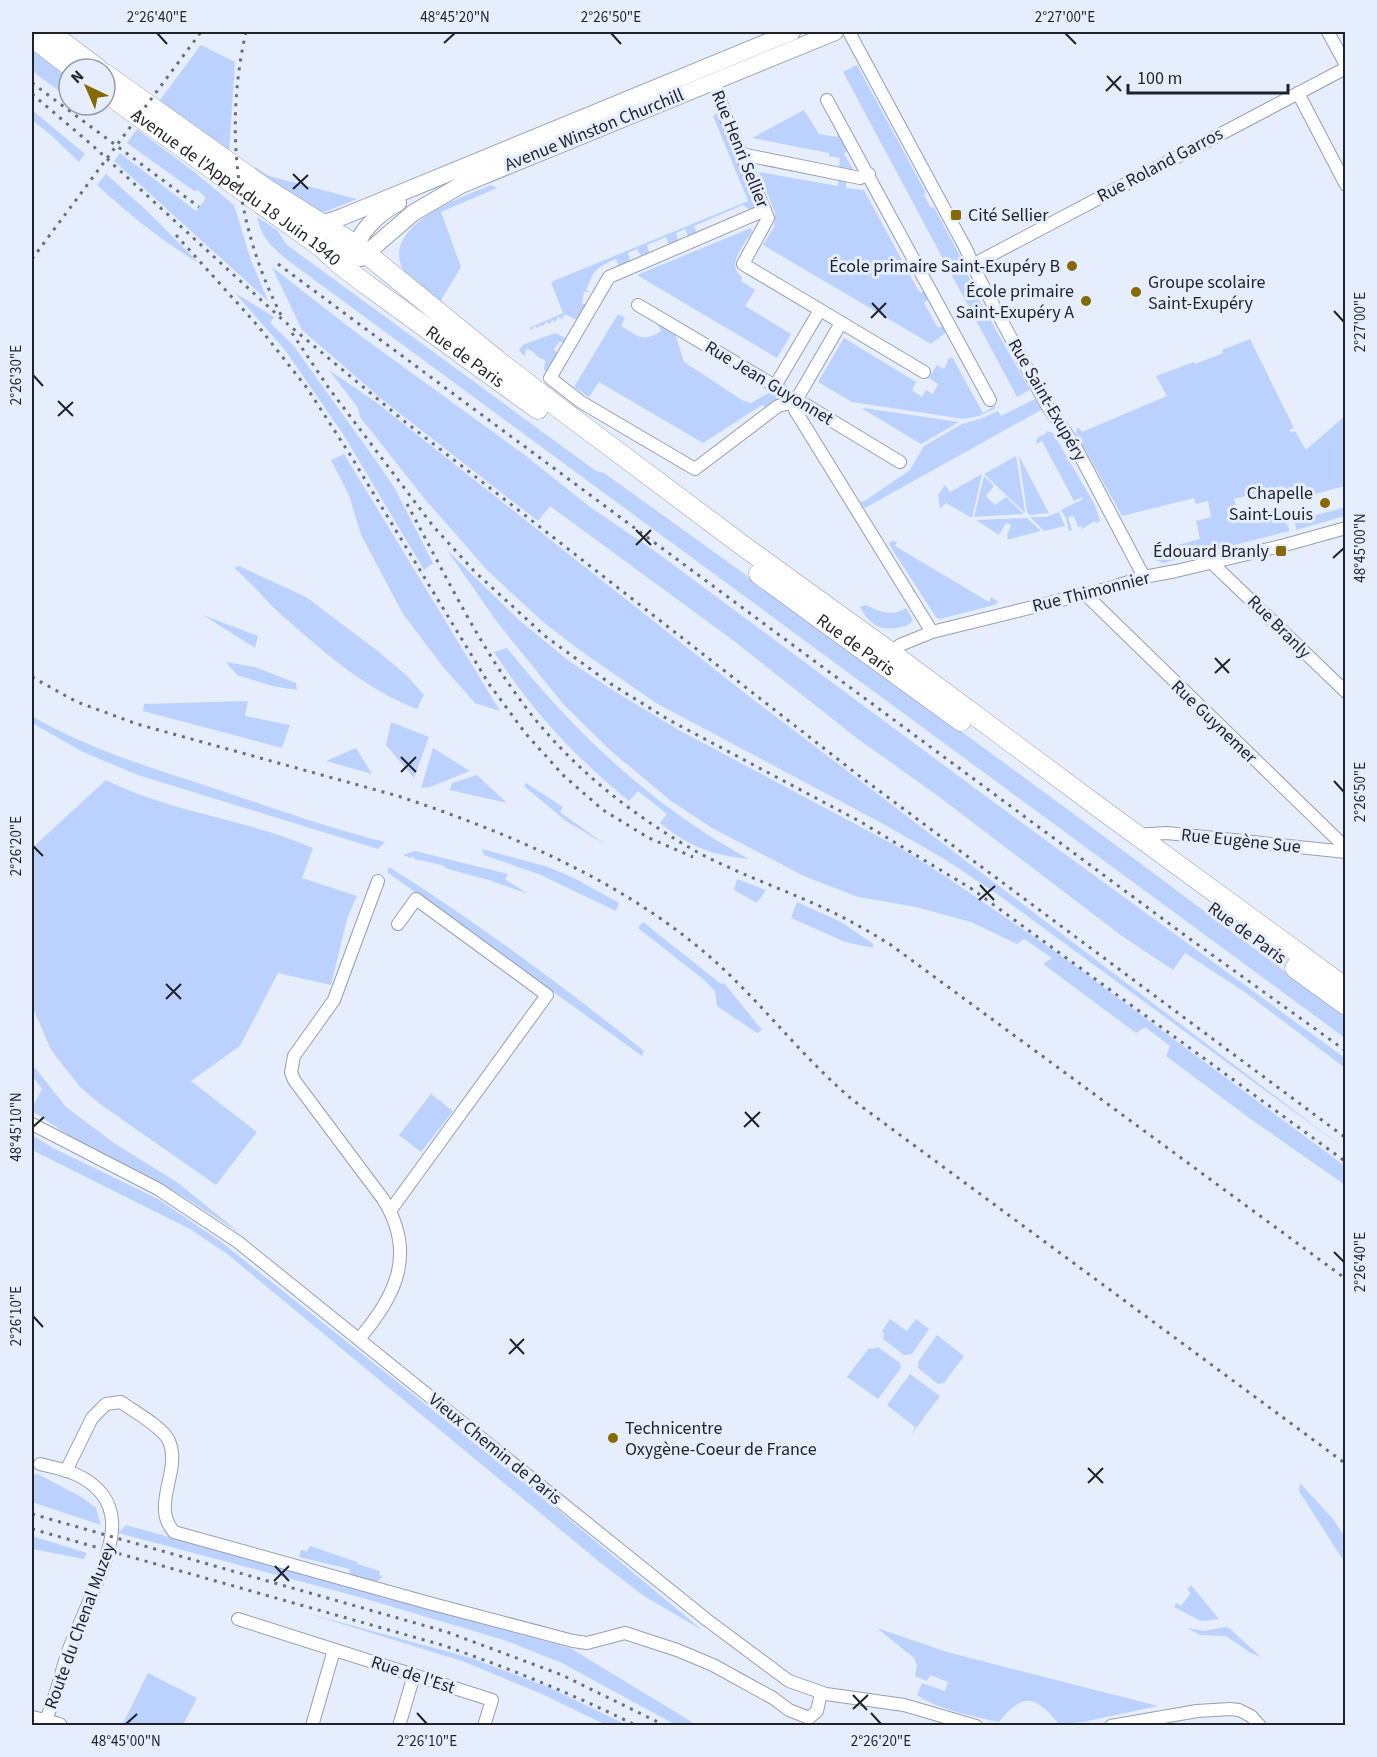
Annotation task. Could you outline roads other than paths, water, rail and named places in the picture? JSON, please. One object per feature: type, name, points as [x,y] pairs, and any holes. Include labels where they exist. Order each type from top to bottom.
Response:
[{"type":"main road","points":[[49,32],[82,57]]},
{"type":"main road","name":"Avenue Winston Churchill","points":[[316,221],[328,222],[342,217],[792,32]]},
{"type":"main road","name":"Avenue Winston Churchill","points":[[365,256],[413,213],[453,189],[835,32]]},
{"type":"main road","points":[[32,38],[58,57]]},
{"type":"main road","name":"Rue de Paris","points":[[117,83],[266,189],[365,256],[498,362],[736,541],[1004,752],[1128,846],[1346,1005]]},
{"type":"main road","name":"Avenue de l'Appel du 18 Juin 1940","points":[[117,101],[320,246],[367,285]]},
{"type":"main road","points":[[367,285],[361,277],[374,219],[465,167]]},
{"type":"main road","points":[[320,246],[349,258],[365,256]]},
{"type":"main road","name":"Rue de Paris","points":[[367,285],[1346,988]]},
{"type":"street","name":"Rue Saint-Exupéry","points":[[849,32],[974,264],[980,280],[1046,404],[1075,446],[1144,578]]},
{"type":"street","points":[[1328,32],[1346,66]]},
{"type":"street","name":"Rue Roland Garros","points":[[974,264],[1346,66]]},
{"type":"street","name":"Rue Henri Sellier","points":[[714,81],[726,118],[768,218],[743,264],[924,372]]},
{"type":"street","points":[[1298,93],[1346,185]]},
{"type":"street","points":[[827,100],[990,400]]},
{"type":"street","points":[[741,154],[860,178],[868,174]]},
{"type":"street","points":[[765,210],[609,277],[550,378],[582,402],[695,469],[778,405],[795,402]]},
{"type":"street","name":"Rue Jean Guyonnet","points":[[638,305],[775,386],[795,402],[806,405],[900,462]]},
{"type":"street","points":[[775,386],[820,310]]},
{"type":"street","points":[[841,322],[795,402],[795,410],[932,632]]},
{"type":"street","name":"Rue Thimonnier","points":[[886,658],[900,645],[932,632],[1144,578],[1343,531]]},
{"type":"street","name":"Rue Branly","points":[[1212,563],[1346,692]]},
{"type":"street","name":"Rue Guynemer","points":[[1085,594],[1346,850]]},
{"type":"street","name":"Rue Eugène Sue","points":[[1135,835],[1167,833],[1346,850]]},
{"type":"street","points":[[358,1339],[381,1311],[398,1277],[399,1243],[390,1210],[298,1086],[291,1072],[294,1056],[339,991],[378,881]]},
{"type":"street","points":[[390,1210],[547,995],[416,899],[398,924]]},
{"type":"street","name":"Vieux Chemin de Paris","points":[[32,1124],[158,1189],[200,1215],[261,1259],[750,1653],[789,1681],[821,1692],[904,1705],[976,1725]]},
{"type":"street","points":[[66,1471],[92,1418],[106,1404],[121,1402],[163,1432],[169,1441],[172,1457],[164,1516],[168,1526],[174,1532],[429,1604],[573,1641],[587,1643],[626,1633],[713,1665],[808,1719],[817,1711],[821,1692]]},
{"type":"street","name":"Route du Chenal Muzey","points":[[39,1464],[66,1471],[92,1484],[104,1498],[112,1515],[113,1530],[105,1562],[72,1640],[45,1722]]},
{"type":"street","name":"Rue de l'Est","points":[[238,1619],[492,1700],[484,1725]]},
{"type":"street","points":[[312,1725],[334,1650]]},
{"type":"street","points":[[399,1725],[414,1675]]},
{"type":"street","points":[[1111,1725],[1230,1709],[1239,1710],[1251,1716],[1260,1725]]},
{"type":"railway","points":[[32,259],[201,32]]},
{"type":"railway","points":[[246,32],[239,68],[236,104],[238,176],[253,247],[281,315]]},
{"type":"railway","points":[[32,83],[199,207]]},
{"type":"railway","points":[[32,94],[92,145],[284,321],[404,421],[862,778],[1346,1138]]},
{"type":"railway","points":[[176,235],[258,326],[307,388],[489,684],[526,734],[564,776],[603,810],[649,838],[693,857]]},
{"type":"railway","points":[[278,264],[1190,939],[1346,1051]]},
{"type":"railway","points":[[292,333],[328,387],[433,526],[475,572],[545,636],[611,684],[669,720],[861,822],[972,889],[1346,1162]]},
{"type":"railway","points":[[407,504],[489,654],[521,701],[559,746],[625,805],[699,853],[825,909],[891,945],[1346,1279]]},
{"type":"railway","points":[[32,677],[77,702],[137,724],[398,796],[484,827],[568,864],[647,909],[719,965],[854,1101],[1346,1464]]},
{"type":"railway","points":[[32,1514],[447,1632],[562,1675],[666,1726]]},
{"type":"railway","points":[[32,1529],[442,1645],[541,1682],[637,1726]]},
{"type":"place","name":"Cité Sellier","points":[[956,215]]},
{"type":"place","name":"École primaire Saint-Exupéry B","points":[[1072,266]]},
{"type":"place","name":"Groupe scolaire Saint-Exupéry","points":[[1136,292]]},
{"type":"place","name":"École primaire Saint-Exupéry A","points":[[1086,301]]},
{"type":"place","name":"Chapelle Saint-Louis","points":[[1325,503]]},
{"type":"place","name":"Édouard Branly","points":[[1281,551]]},
{"type":"place","name":"Technicentre Oxygène-Coeur de France","points":[[613,1438]]}]
